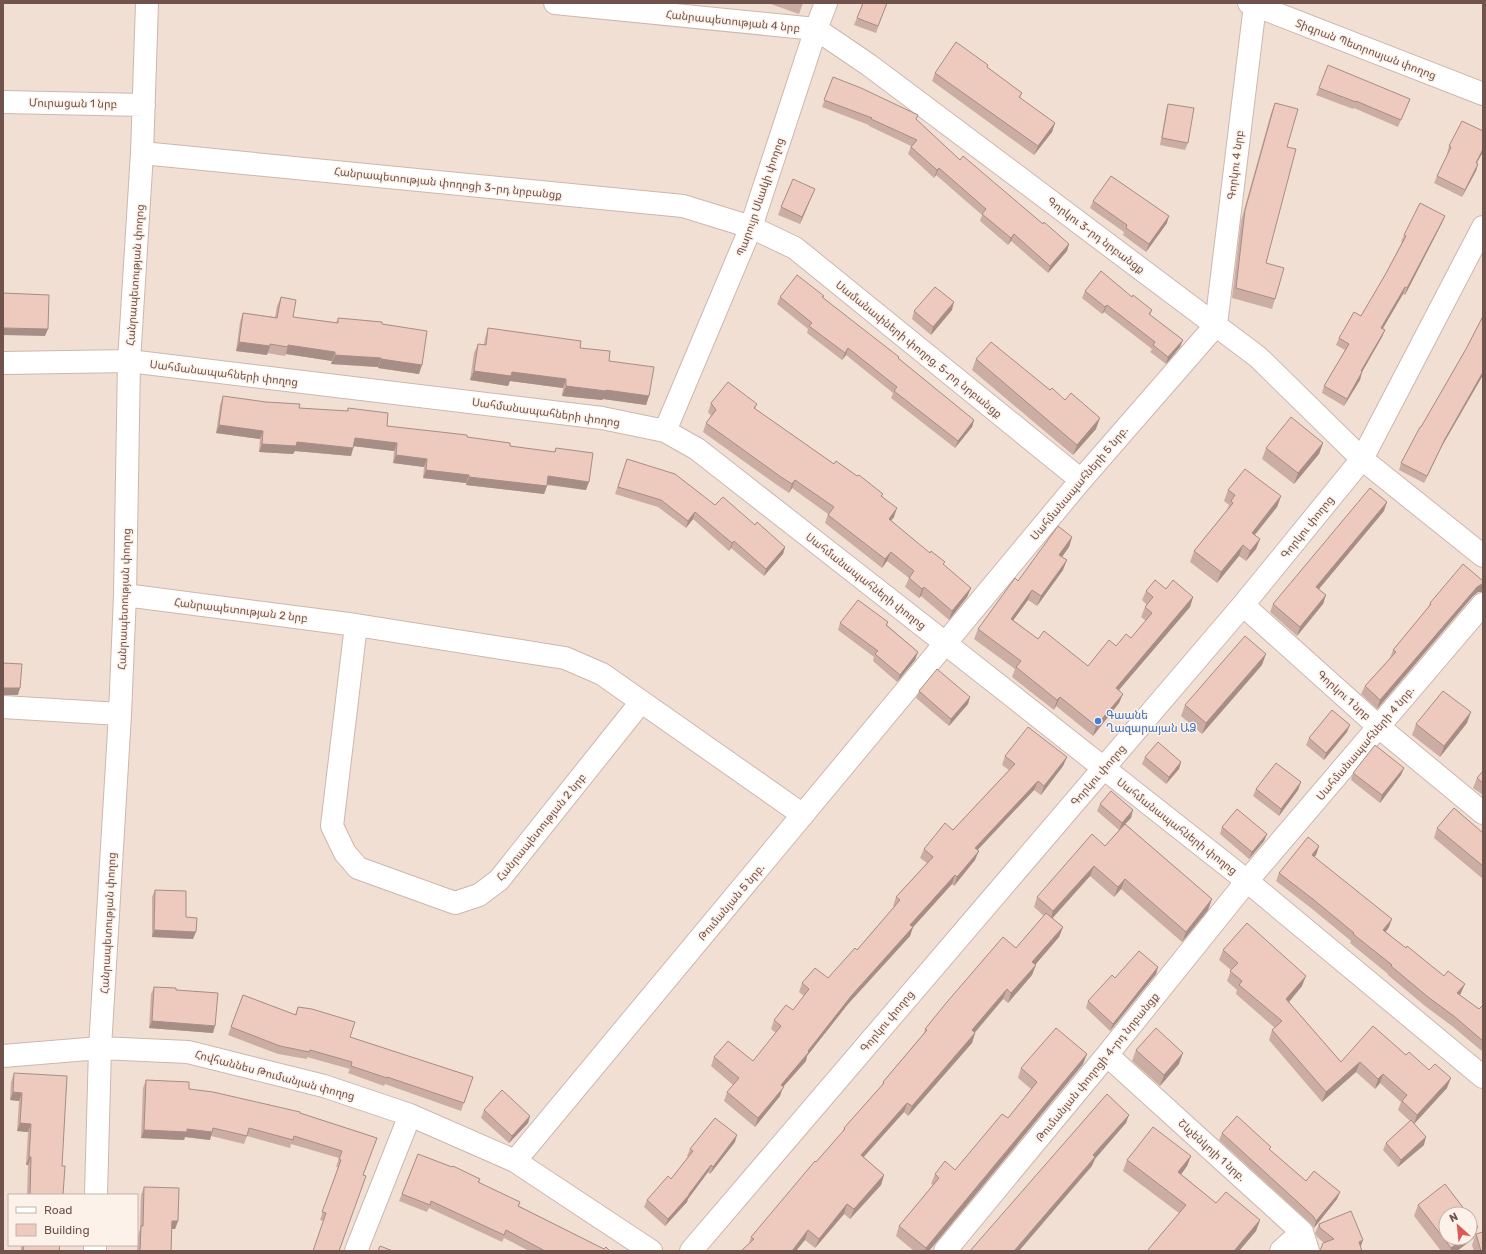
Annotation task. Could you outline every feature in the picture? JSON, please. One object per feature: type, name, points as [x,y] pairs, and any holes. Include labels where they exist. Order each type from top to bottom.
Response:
[{"type":"street","name":"Հանրապետության փողոց","points":[[96,1194],[100,1048],[120,714],[125,595],[129,361],[142,153],[147,3]]},
{"type":"street","name":"Հանրապետության 4 նրբ","points":[[555,3],[816,29]]},
{"type":"street","name":"Պարույր Սևակի փողոց","points":[[665,431],[751,227],[816,29],[826,3]]},
{"type":"street","name":"Տիգրան Պետրոսյան փողոց","points":[[1252,4],[1483,94]]},
{"type":"street","name":"Գորկու 4 նրբ","points":[[1216,325],[1252,4]]},
{"type":"street","name":"Գորկու 3-րդ նրբանցք","points":[[816,29],[869,65],[1258,357],[1362,458],[1483,556]]},
{"type":"street","name":"Մուրացան 1 նրբ","points":[[3,102],[144,105]]},
{"type":"street","name":"Հանրապետության փողոցի 3-րդ նրբանցք","points":[[142,153],[683,206],[751,227]]},
{"type":"street","name":"Սամանափների փողոց, 5-րդ նրբանցք","points":[[751,227],[795,248],[1081,480]]},
{"type":"street","name":"Գորկու փողոց","points":[[691,1251],[1243,605],[1362,458],[1483,227]]},
{"type":"street","name":"Սահմանապահների 5 նրբ.","points":[[945,643],[1081,480],[1216,325]]},
{"type":"street","name":"Սահմանապահների փողոց","points":[[3,363],[129,361],[602,418],[665,431],[697,449],[945,643],[1247,882],[1483,1077]]},
{"type":"street","name":"Հանրապետության 2 նրբ","points":[[125,595],[356,625],[565,658],[602,674],[803,816]]},
{"type":"street","name":"Սահմանապահների 4 նրբ.","points":[[1247,882],[1483,604]]},
{"type":"street","name":"Գորկու 1 նրբ","points":[[1243,605],[1379,727],[1483,813]]},
{"type":"street","name":"Հանրապետության 2 նրբ","points":[[356,625],[332,826],[344,853],[358,868],[455,903],[479,895],[500,880],[641,702]]},
{"type":"street","name":"Թումանյան 5 նրբ.","points":[[515,1161],[803,816],[945,643]]},
{"type":"street","points":[[3,707],[120,714]]},
{"type":"street","name":"Թումանյան փողոցի 4-րդ նրբանցք","points":[[945,1251],[1107,1055],[1247,882]]},
{"type":"street","name":"Հովհաննես Թումանյան փողոց","points":[[3,1056],[100,1048],[188,1052],[324,1086],[410,1115],[515,1161],[651,1251]]},
{"type":"street","name":"Շևչենկոյի 1 նրբ.","points":[[1107,1055],[1305,1241]]},
{"type":"street","points":[[356,1251],[410,1115]]},
{"type":"street","points":[[1281,1251],[1305,1241]]},
{"type":"shaded area","points":[[3,3],[1483,3],[1483,1251],[3,1251]]},
{"type":"building","points":[[863,3],[887,3],[878,26],[857,18]]},
{"type":"building","points":[[956,42],[988,65],[987,67],[1022,93],[1019,97],[1055,123],[1038,146],[935,73]]},
{"type":"building","points":[[1328,65],[1410,99],[1401,120],[1356,101],[1319,88]]},
{"type":"building","points":[[833,77],[861,88],[918,115],[916,119],[960,160],[963,156],[1043,224],[1044,222],[1069,244],[1050,266],[1014,234],[1011,238],[982,214],[986,209],[939,168],[937,170],[911,147],[917,140],[871,119],[872,118],[824,100]]},
{"type":"building","points":[[1275,103],[1298,109],[1287,147],[1296,149],[1266,263],[1284,268],[1275,299],[1236,288],[1245,210]]},
{"type":"building","points":[[1168,104],[1194,108],[1188,143],[1162,138]]},
{"type":"building","points":[[1462,121],[1483,131],[1483,149],[1476,163],[1478,164],[1465,190],[1437,176],[1451,147],[1449,146]]},
{"type":"building","points":[[1111,176],[1169,216],[1149,244],[1126,228],[1127,225],[1093,201]]},
{"type":"building","points":[[793,179],[815,189],[802,217],[781,207]]},
{"type":"building","points":[[1420,203],[1445,216],[1407,288],[1405,287],[1381,328],[1385,330],[1361,371],[1362,372],[1347,399],[1324,386],[1349,344],[1339,338],[1354,312],[1361,316],[1406,236],[1404,235]]},
{"type":"building","points":[[1101,271],[1132,297],[1133,295],[1152,310],[1149,314],[1183,340],[1168,357],[1153,345],[1155,342],[1107,305],[1105,307],[1085,291]]},
{"type":"building","points":[[797,275],[824,296],[822,297],[899,357],[898,358],[974,420],[958,441],[894,391],[897,387],[848,348],[845,353],[809,326],[812,323],[780,297]]},
{"type":"building","points":[[935,287],[954,302],[933,327],[914,311]]},
{"type":"building","points":[[3,293],[49,295],[48,329],[3,328]]},
{"type":"building","points":[[281,297],[296,300],[293,317],[338,323],[338,318],[382,322],[382,324],[427,331],[422,365],[381,358],[335,355],[335,352],[288,345],[288,347],[270,344],[270,346],[239,342],[243,313],[277,318]]},
{"type":"building","points":[[1483,316],[1483,372],[1445,439],[1427,476],[1401,463],[1420,427],[1466,349]]},
{"type":"building","points":[[488,328],[581,341],[580,348],[610,351],[609,361],[654,367],[649,396],[566,386],[566,379],[512,372],[511,376],[474,371],[478,344],[486,345]]},
{"type":"building","points":[[991,342],[1050,390],[1052,388],[1065,400],[1071,393],[1100,418],[1077,445],[976,359]]},
{"type":"building","points":[[728,382],[757,404],[754,408],[834,464],[836,461],[857,476],[859,475],[883,494],[881,496],[897,508],[889,519],[930,553],[931,551],[945,562],[943,564],[971,588],[952,611],[924,587],[922,589],[909,578],[914,571],[891,552],[885,559],[828,515],[834,507],[795,480],[792,484],[781,477],[706,423],[716,410],[711,403]]},
{"type":"building","points":[[223,396],[266,402],[300,404],[299,408],[348,411],[348,408],[388,413],[387,426],[467,435],[467,437],[510,443],[510,446],[555,452],[556,448],[593,453],[589,482],[548,476],[547,486],[469,477],[469,475],[426,470],[427,459],[396,455],[397,443],[355,438],[353,448],[297,442],[296,446],[262,444],[263,431],[219,425]]},
{"type":"building","points":[[1291,417],[1323,443],[1298,473],[1266,448]]},
{"type":"building","points":[[627,459],[675,474],[715,505],[723,497],[755,525],[757,522],[785,547],[766,569],[734,541],[732,543],[695,512],[688,521],[661,500],[618,487]]},
{"type":"building","points":[[1245,469],[1281,496],[1252,533],[1260,539],[1250,551],[1243,545],[1221,572],[1194,551],[1233,503],[1231,501],[1235,495],[1228,490]]},
{"type":"building","points":[[1370,488],[1387,502],[1316,587],[1326,595],[1300,627],[1273,604]]},
{"type":"building","points":[[1058,526],[1072,537],[1059,555],[1067,560],[1041,596],[1032,590],[1011,619],[1038,639],[1044,631],[1088,666],[1109,640],[1116,646],[1126,634],[1131,638],[1152,613],[1145,607],[1153,597],[1146,591],[1155,580],[1166,589],[1173,580],[1193,597],[1116,688],[1123,694],[1096,726],[1060,697],[1057,700],[1016,667],[1021,661],[978,629],[1015,578],[1018,581]]},
{"type":"building","points":[[1463,564],[1483,581],[1483,584],[1477,587],[1380,700],[1365,686],[1396,652],[1393,650]]},
{"type":"building","points":[[858,600],[888,622],[886,625],[918,652],[900,675],[875,654],[878,651],[840,623]]},
{"type":"building","points":[[1245,636],[1266,654],[1206,723],[1185,705]]},
{"type":"building","points":[[3,663],[22,664],[20,688],[3,688]]},
{"type":"building","points":[[937,669],[970,697],[951,719],[919,691]]},
{"type":"building","points":[[1443,691],[1471,712],[1444,746],[1416,724]]},
{"type":"building","points":[[1332,710],[1350,725],[1326,753],[1309,738]]},
{"type":"building","points":[[1028,727],[1067,757],[1044,786],[1038,781],[975,848],[979,851],[957,877],[955,875],[910,925],[913,927],[852,995],[808,1051],[809,1052],[781,1085],[784,1087],[758,1118],[727,1092],[739,1078],[714,1057],[728,1041],[753,1061],[781,1026],[774,1020],[786,1005],[793,1010],[809,989],[802,983],[815,968],[828,978],[855,948],[857,950],[900,900],[896,897],[933,857],[924,849],[945,823],[953,830],[1015,764],[1005,756]]},
{"type":"building","points":[[1158,742],[1181,762],[1169,777],[1145,757]]},
{"type":"building","points":[[1375,745],[1404,768],[1382,795],[1353,773]]},
{"type":"building","points":[[1276,763],[1301,782],[1281,809],[1256,789]]},
{"type":"building","points":[[1483,771],[1483,783],[1477,778]]},
{"type":"building","points":[[1111,791],[1133,810],[1122,823],[1100,804]]},
{"type":"building","points":[[1454,808],[1483,833],[1483,866],[1437,828]]},
{"type":"building","points":[[1237,809],[1267,834],[1252,852],[1222,827]]},
{"type":"building","points":[[1125,824],[1212,899],[1186,932],[1125,879],[1118,887],[1094,866],[1053,911],[1037,897],[1092,834],[1105,846]]},
{"type":"building","points":[[1308,837],[1319,846],[1312,855],[1392,919],[1383,930],[1406,948],[1407,946],[1444,976],[1448,971],[1465,984],[1457,993],[1479,1009],[1483,1006],[1483,1041],[1455,1017],[1428,997],[1314,900],[1279,873]]},
{"type":"building","points":[[155,890],[186,891],[186,917],[197,918],[196,932],[154,930]]},
{"type":"building","points":[[1046,913],[1063,927],[1032,962],[1036,965],[1011,993],[1007,989],[972,1030],[975,1033],[912,1106],[907,1103],[861,1155],[884,1175],[854,1209],[847,1204],[819,1239],[808,1230],[792,1251],[741,1251],[754,1239],[751,1237],[815,1161],[816,1162],[884,1083],[883,1082],[927,1030],[925,1029],[947,1002],[1003,937],[1016,948]]},
{"type":"building","points":[[1247,923],[1306,976],[1286,999],[1341,1062],[1373,1026],[1406,1055],[1409,1052],[1429,1070],[1435,1064],[1451,1078],[1417,1115],[1402,1101],[1407,1095],[1383,1074],[1378,1079],[1360,1062],[1326,1092],[1272,1030],[1282,1021],[1239,985],[1242,981],[1230,971],[1238,963],[1223,950]]},
{"type":"building","points":[[1139,951],[1158,967],[1113,1024],[1088,1001],[1112,975],[1115,978]]},
{"type":"building","points":[[154,987],[218,993],[215,1026],[152,1021]]},
{"type":"building","points":[[243,995],[296,1015],[298,1007],[312,1009],[355,1022],[350,1037],[473,1077],[464,1103],[351,1066],[352,1062],[310,1050],[309,1052],[280,1046],[231,1027]]},
{"type":"building","points":[[1056,1028],[1087,1054],[926,1248],[899,1226],[939,1178],[935,1174],[945,1161],[955,1170],[1002,1114],[1008,1118],[1037,1082],[1021,1068]]},
{"type":"building","points":[[1156,1028],[1183,1053],[1164,1075],[1136,1050]]},
{"type":"building","points":[[14,1073],[67,1076],[62,1166],[65,1166],[63,1194],[30,1194],[31,1157],[29,1157],[31,1124],[20,1123],[22,1093],[13,1092]]},
{"type":"building","points":[[146,1080],[189,1082],[189,1089],[213,1092],[300,1112],[377,1138],[363,1175],[366,1176],[339,1251],[313,1251],[326,1213],[322,1212],[341,1160],[339,1159],[342,1151],[294,1136],[293,1140],[249,1128],[247,1136],[213,1128],[212,1132],[187,1129],[187,1132],[144,1130]]},
{"type":"building","points":[[502,1090],[530,1116],[512,1136],[484,1110]]},
{"type":"building","points":[[1107,1094],[1129,1115],[1093,1155],[1095,1157],[1014,1251],[970,1251]]},
{"type":"building","points":[[1237,1116],[1271,1147],[1269,1149],[1306,1181],[1314,1171],[1340,1192],[1316,1221],[1313,1216],[1222,1133]]},
{"type":"building","points":[[715,1118],[737,1135],[713,1167],[711,1165],[689,1195],[668,1219],[647,1200],[668,1176],[671,1179],[693,1151],[690,1149]]},
{"type":"building","points":[[1411,1120],[1426,1137],[1401,1160],[1386,1143]]},
{"type":"building","points":[[1153,1127],[1191,1156],[1178,1172],[1216,1203],[1226,1192],[1260,1220],[1234,1251],[1147,1251],[1186,1205],[1127,1160]]},
{"type":"building","points":[[418,1154],[452,1167],[453,1166],[480,1179],[478,1182],[520,1202],[518,1206],[604,1249],[606,1247],[610,1251],[545,1251],[506,1230],[504,1235],[431,1201],[430,1205],[402,1194]]},
{"type":"building","points":[[1445,1184],[1462,1206],[1438,1206],[1438,1231],[1418,1205]]},
{"type":"building","points":[[144,1187],[179,1188],[178,1221],[172,1221],[171,1251],[140,1251],[141,1226],[143,1226]]},
{"type":"building","points":[[1351,1211],[1363,1240],[1359,1242],[1362,1251],[1320,1251],[1323,1243],[1334,1239],[1320,1228],[1319,1224]]},
{"type":"building","points":[[1483,1232],[1483,1251],[1481,1251],[1478,1241],[1478,1233]]},
{"type":"building","points":[[24,1246],[60,1246],[59,1251],[23,1251]]},
{"type":"building","points":[[380,1246],[393,1251],[378,1251]]},
{"type":"place","name":"Գաանե Ղազարայան ԱՁ","points":[[1098,721]]}]
